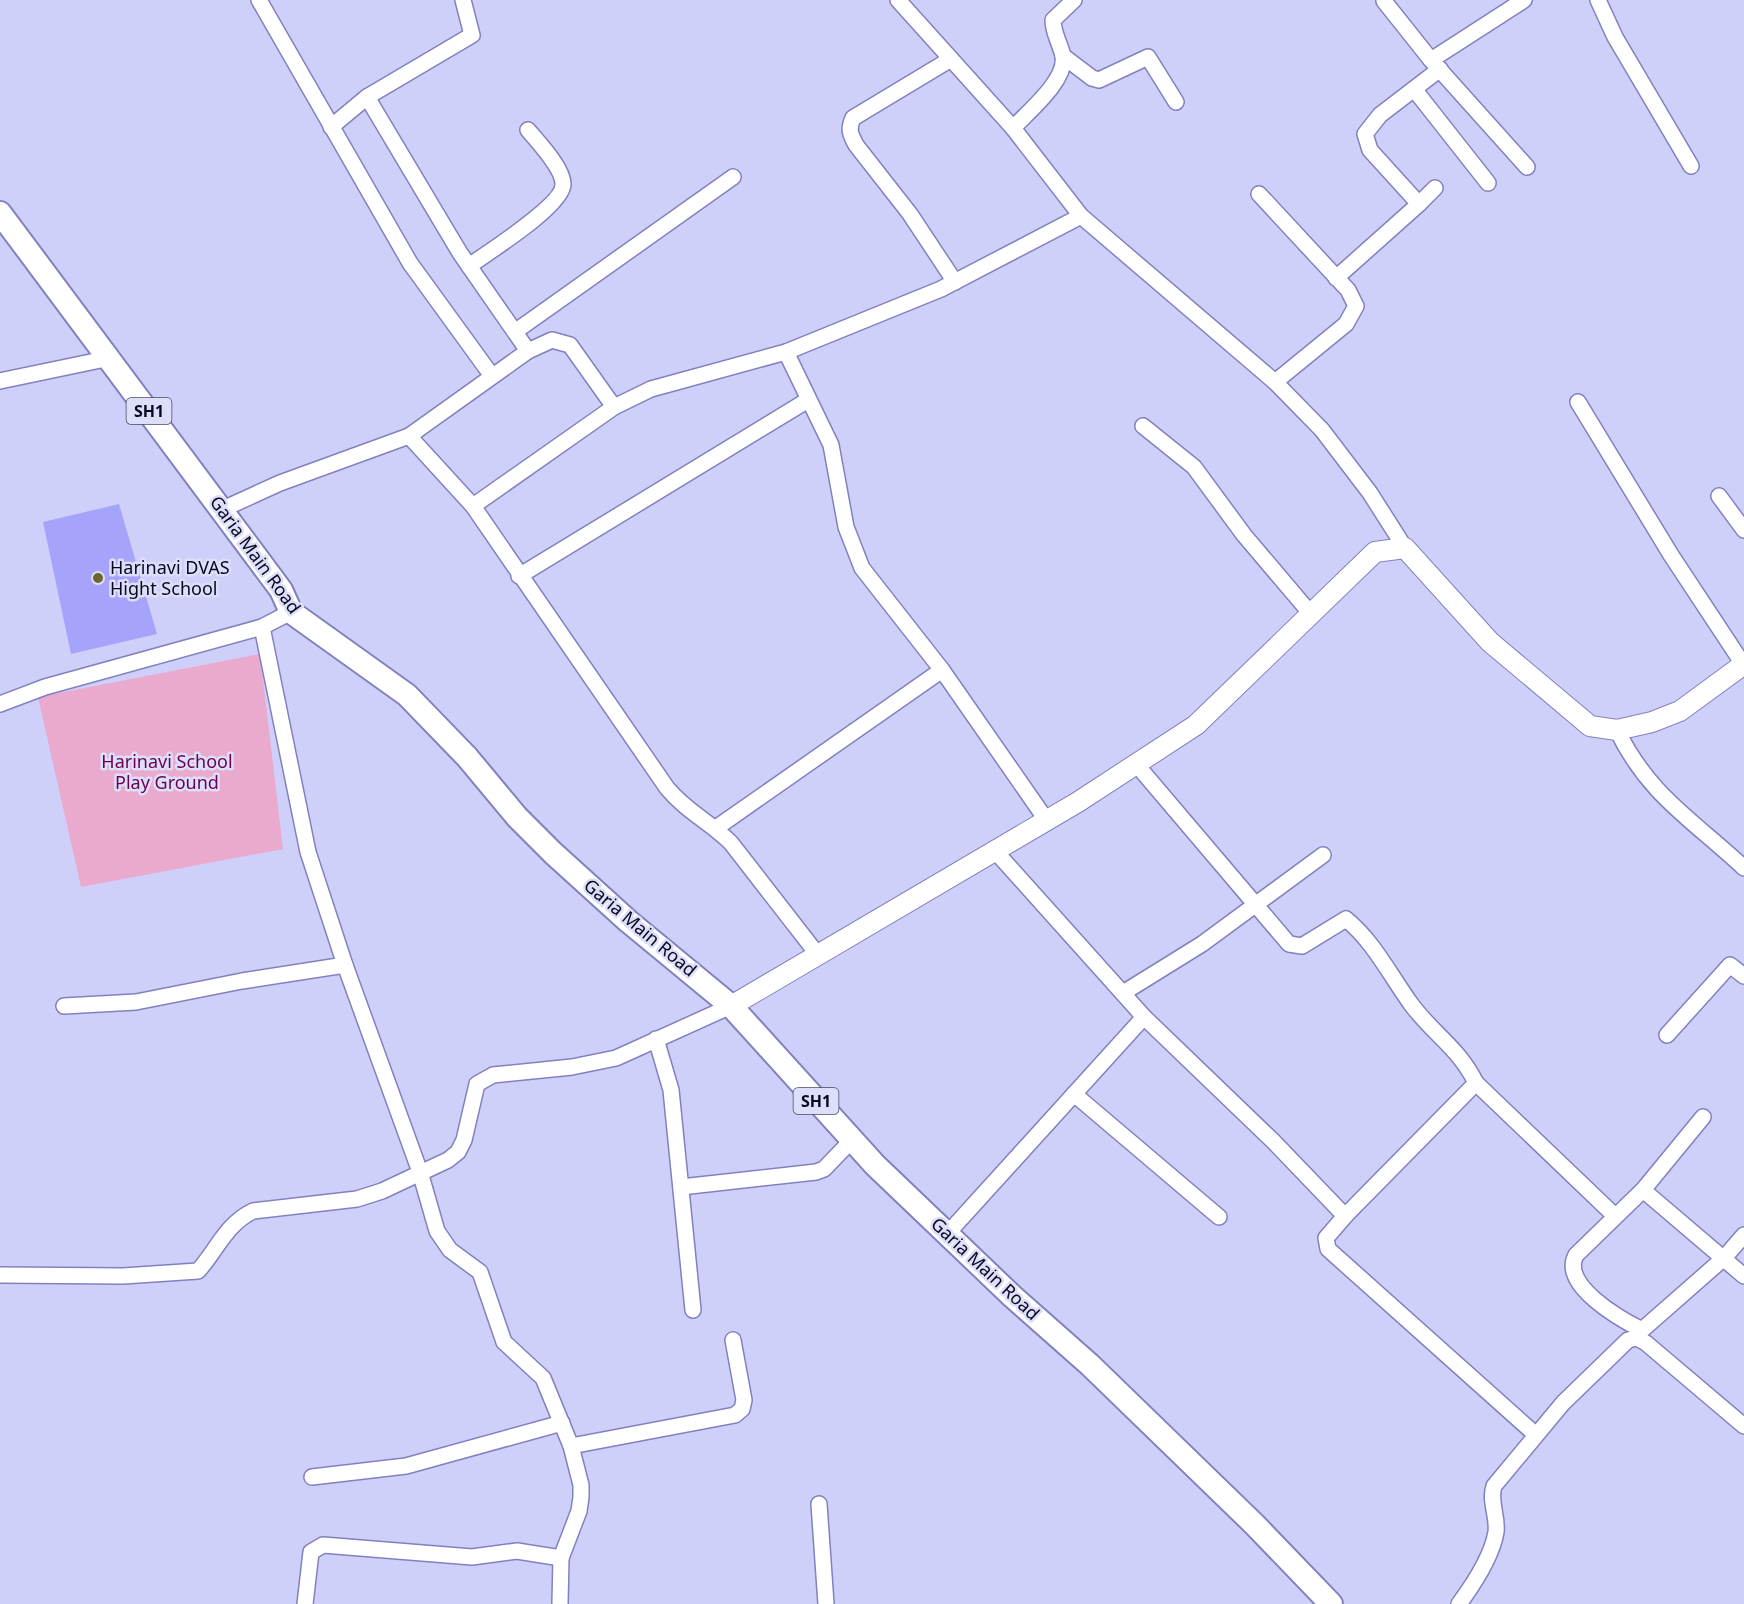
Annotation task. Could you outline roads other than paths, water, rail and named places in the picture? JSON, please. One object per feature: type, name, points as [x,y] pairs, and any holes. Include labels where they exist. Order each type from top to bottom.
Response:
[{"type":"main road","name":"Garia Main Road","points":[[0,213],[7,234],[110,358],[281,590],[291,612],[407,695],[467,756],[517,817],[553,853],[628,921],[731,1006],[852,1140],[1198,1468],[1331,1604]]},
{"type":"main road","points":[[731,1006],[996,852],[1196,724],[1375,552],[1405,548],[1490,642],[1590,726],[1617,730],[1652,722],[1680,711],[1744,664]]},
{"type":"street","points":[[259,0],[410,263],[492,376]]},
{"type":"street","points":[[330,127],[367,97],[472,35],[463,0]]},
{"type":"street","points":[[898,0],[1013,128],[1081,216],[1275,382],[1322,430],[1348,462],[1405,548]]},
{"type":"street","points":[[1013,128],[1058,79],[1064,68],[1053,20],[1074,0]]},
{"type":"street","points":[[1419,204],[1370,150],[1365,134],[1380,115],[1414,88],[1435,64],[1524,0]]},
{"type":"street","points":[[1598,0],[1616,37],[1691,166]]},
{"type":"street","points":[[1383,1],[1435,64],[1527,167]]},
{"type":"street","points":[[1063,56],[1092,78],[1099,80],[1148,57],[1176,102]]},
{"type":"street","points":[[951,59],[853,118],[849,125],[856,145],[910,214],[955,282]]},
{"type":"street","points":[[1414,88],[1488,183]]},
{"type":"street","points":[[367,97],[469,266],[528,351]]},
{"type":"street","points":[[469,266],[546,209],[560,195],[563,185],[560,175],[528,130]]},
{"type":"street","points":[[516,331],[733,177]]},
{"type":"street","points":[[1336,278],[1436,188]]},
{"type":"street","points":[[1259,194],[1355,300],[1355,312],[1346,324],[1275,382]]},
{"type":"street","points":[[473,507],[614,407],[651,389],[786,352],[955,282],[1081,216]]},
{"type":"street","points":[[223,509],[280,483],[409,436],[528,351],[552,340],[570,345],[614,407]]},
{"type":"street","points":[[786,352],[831,445],[846,527],[861,568],[942,670],[1047,821]]},
{"type":"street","points":[[0,381],[110,358]]},
{"type":"street","points":[[519,576],[808,400]]},
{"type":"street","points":[[1578,402],[1671,555],[1744,664]]},
{"type":"street","points":[[1143,426],[1194,467],[1244,535],[1311,614]]},
{"type":"street","points":[[409,436],[473,507],[667,788],[690,813],[716,828],[731,843],[818,955]]},
{"type":"street","points":[[1719,496],[1744,530]]},
{"type":"street","points":[[0,704],[45,687],[262,627],[291,612]]},
{"type":"street","points":[[262,627],[308,852],[345,965],[420,1172],[442,1241],[480,1272],[504,1342],[543,1378],[571,1446],[581,1497],[579,1511],[561,1558],[560,1604]]},
{"type":"street","points":[[716,828],[942,670]]},
{"type":"street","points":[[1617,730],[1631,759],[1663,798],[1744,868]]},
{"type":"street","points":[[1136,764],[1255,907],[1289,944],[1302,946],[1346,919],[1365,934],[1413,1006],[1465,1060],[1476,1083],[1616,1216]]},
{"type":"street","points":[[996,852],[1144,1017],[1274,1142],[1345,1216]]},
{"type":"street","points":[[1124,993],[1255,907],[1323,855]]},
{"type":"street","points":[[1667,1035],[1730,964],[1744,976]]},
{"type":"street","points":[[64,1006],[136,1002],[242,981],[345,965]]},
{"type":"street","points":[[0,1275],[123,1276],[198,1271],[226,1231],[238,1218],[253,1211],[357,1199],[382,1191],[458,1152],[464,1140],[477,1084],[484,1079],[493,1075],[592,1064],[616,1058],[731,1006]]},
{"type":"street","points":[[948,1233],[1144,1017]]},
{"type":"street","points":[[656,1040],[671,1090],[693,1310]]},
{"type":"street","points":[[1476,1083],[1326,1238],[1328,1249],[1536,1435]]},
{"type":"street","points":[[1074,1094],[1219,1217]]},
{"type":"street","points":[[1703,1117],[1643,1190],[1576,1255],[1572,1269],[1574,1275],[1597,1302],[1639,1334],[1744,1426]]},
{"type":"street","points":[[681,1187],[816,1172],[824,1169],[852,1140]]},
{"type":"street","points":[[1643,1190],[1744,1276]]},
{"type":"street","points":[[1459,1604],[1490,1550],[1496,1532],[1492,1500],[1494,1486],[1563,1403],[1628,1340],[1639,1334],[1724,1258],[1744,1235]]},
{"type":"street","points":[[571,1446],[735,1415],[742,1410],[744,1400],[733,1340]]},
{"type":"street","points":[[312,1477],[406,1466],[562,1422]]},
{"type":"street","points":[[819,1504],[826,1604]]},
{"type":"street","points":[[305,1604],[311,1552],[323,1545],[472,1557],[517,1551],[561,1558]]},
{"type":"place","name":"Harinavi DVAS Hight School","points":[[98,578]]},
{"type":"park label","name":"Harinavi School Play Ground","points":[[167,772]]}]
